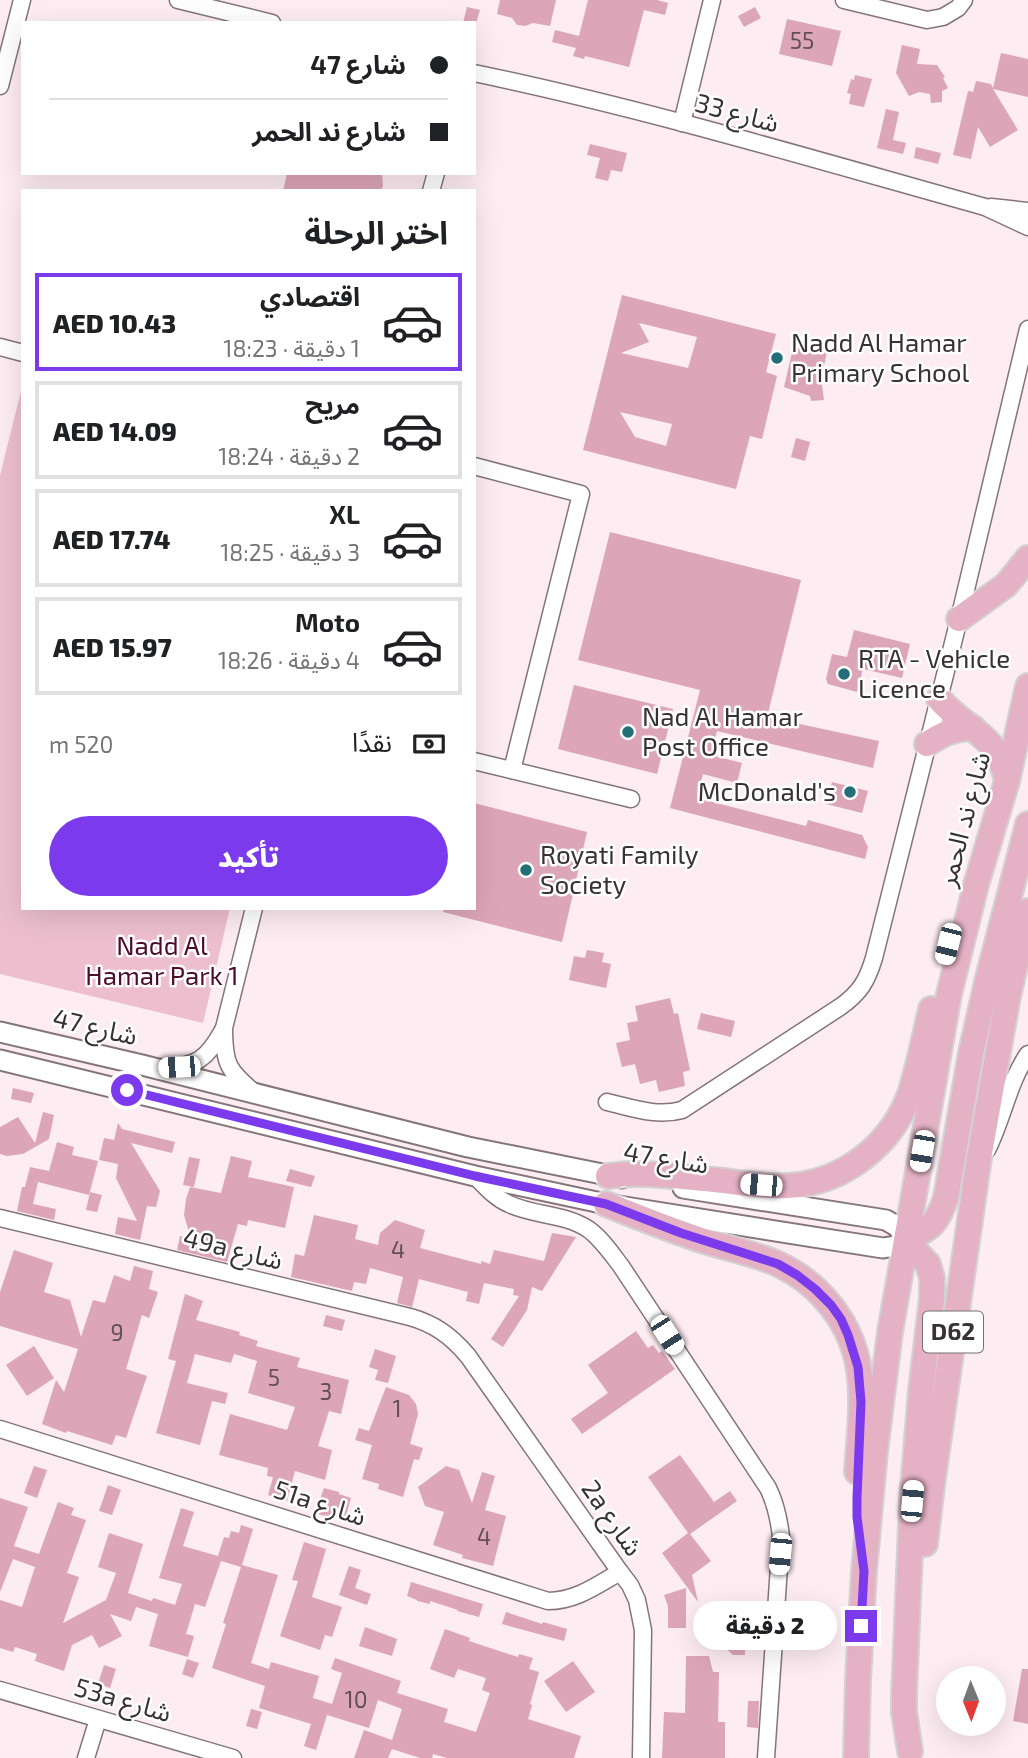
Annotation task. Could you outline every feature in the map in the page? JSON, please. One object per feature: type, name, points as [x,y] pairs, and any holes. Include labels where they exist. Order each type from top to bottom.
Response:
[{"type":"main road","points":[[959,619],[1006,585],[1028,558]]},
{"type":"main road","name":"شارع ند الحمر","points":[[856,1758],[864,1571],[882,1391],[906,1241],[949,995],[976,885],[1007,781],[1028,685]]},
{"type":"main road","points":[[939,699],[992,746],[1007,781]]},
{"type":"main road","points":[[927,744],[949,731],[973,728]]},
{"type":"main road","points":[[910,1754],[904,1695],[911,1515],[932,1278],[928,1264],[906,1241],[932,1225],[946,1198],[974,1041],[1028,824]]},
{"type":"main road","points":[[608,1176],[635,1173],[787,1186],[813,1183],[860,1161],[881,1142],[898,1118],[910,1092],[957,910],[961,900],[976,885]]},
{"type":"main road","name":"D62","points":[[910,1754],[920,1596],[932,1485],[978,1164],[1008,996],[1028,911]]},
{"type":"main road","points":[[606,1204],[681,1233],[778,1264],[806,1282],[831,1305],[848,1335],[858,1367],[861,1402],[857,1517],[864,1571]]},
{"type":"street","points":[[0,86],[22,0]]},
{"type":"street","points":[[178,0],[264,21]]},
{"type":"street","points":[[682,123],[712,0]]},
{"type":"street","points":[[844,0],[927,20],[943,17],[958,8],[964,0]]},
{"type":"street","name":"شارع 33","points":[[476,73],[551,89],[682,123],[985,207],[1028,227]]},
{"type":"street","name":"شارع 33","points":[[985,207],[1028,211]]},
{"type":"street","name":"شارع ند الحمر","points":[[607,1102],[657,1114],[682,1110],[853,998],[863,986],[882,925],[939,699],[1028,330]]},
{"type":"street","points":[[0,347],[21,352]]},
{"type":"street","points":[[476,467],[580,494],[513,770]]},
{"type":"street","points":[[476,761],[631,799]]},
{"type":"street","points":[[254,910],[224,1028],[228,1065],[255,1094]]},
{"type":"street","points":[[154,1068],[179,1067],[200,1060],[208,1053],[224,1028]]},
{"type":"street","name":"شارع 47","points":[[0,1032],[468,1147],[608,1176],[886,1220],[898,1227],[906,1241],[883,1248],[606,1204],[475,1176],[0,1060]]},
{"type":"street","points":[[978,1164],[993,1138],[1020,1066],[1028,1054]]},
{"type":"street","points":[[475,1176],[492,1193],[511,1205],[575,1222],[600,1239],[621,1266],[768,1488],[780,1520],[781,1537],[766,1758]]},
{"type":"street","name":"49a شارع","points":[[0,1217],[410,1317],[432,1325],[451,1337]]},
{"type":"street","name":"2a شارع","points":[[451,1337],[468,1356],[630,1585],[643,1630],[640,1758]]},
{"type":"street","name":"51a شارع","points":[[0,1429],[548,1601],[574,1598],[620,1572]]},
{"type":"street","name":"53a شارع","points":[[0,1690],[233,1758]]},
{"type":"street","points":[[86,1758],[98,1719]]},
{"type":"green space","name":"Nadd Al Hamar Park 1","points":[[21,391],[21,910],[230,910],[203,1023],[0,974],[0,475]]},
{"type":"building","points":[[500,0],[556,0],[550,26],[533,23],[517,25],[512,18],[497,14]]},
{"type":"building","points":[[588,0],[657,0],[668,3],[665,15],[644,10],[629,67],[585,56],[584,59],[573,56],[576,48],[552,42],[555,30],[579,36]]},
{"type":"building","points":[[467,7],[480,10],[476,23],[464,21]]},
{"type":"building","points":[[755,7],[761,18],[744,27],[738,16]]},
{"type":"building","points":[[787,19],[841,31],[832,66],[779,54]]},
{"type":"building","points":[[902,45],[920,49],[917,64],[937,65],[948,88],[942,91],[942,102],[931,103],[930,94],[919,92],[909,96],[896,73]]},
{"type":"building","points":[[1001,53],[1028,59],[1028,97],[993,89],[1018,130],[990,147],[978,127],[971,159],[953,155],[968,91],[973,92],[976,81],[991,84],[993,88]]},
{"type":"building","points":[[855,75],[872,79],[864,107],[849,104],[851,94],[847,93]]},
{"type":"building","points":[[886,109],[899,112],[893,140],[906,143],[903,154],[877,148]]},
{"type":"building","points":[[590,144],[627,153],[622,172],[611,170],[608,181],[595,178],[600,158],[587,155]]},
{"type":"building","points":[[916,147],[941,153],[938,164],[914,158]]},
{"type":"building","points":[[287,175],[382,175],[382,189],[283,189]]},
{"type":"building","points":[[622,295],[776,334],[766,372],[777,376],[762,439],[750,436],[736,489],[583,450]],"holes":[[[639,323],[697,337],[688,368],[621,353],[649,342]],[[620,412],[672,424],[666,446],[635,437]]]},
{"type":"building","points":[[794,344],[827,352],[821,379],[824,400],[811,401],[810,396],[784,387]]},
{"type":"building","points":[[796,438],[810,442],[805,461],[791,457]]},
{"type":"building","points":[[610,532],[801,580],[767,717],[879,741],[873,768],[717,731],[711,755],[742,763],[737,783],[703,774],[697,798],[806,826],[808,820],[862,835],[868,847],[865,859],[670,808],[700,690],[578,660]]},
{"type":"building","points":[[854,630],[910,644],[902,678],[863,669],[857,692],[828,684],[826,679],[832,654],[847,657]]},
{"type":"building","name":"Nad Al Hamar Post Office","points":[[574,685],[673,709],[657,774],[558,749]]},
{"type":"building","points":[[832,782],[868,791],[862,813],[826,804]]},
{"type":"building","name":"Royati Family Society","points":[[476,804],[587,832],[562,942],[443,912],[476,910]]},
{"type":"building","points":[[587,950],[604,953],[602,962],[611,964],[606,988],[569,980],[574,956],[585,958]]},
{"type":"building","points":[[670,998],[674,1014],[678,1013],[690,1070],[683,1072],[685,1086],[659,1092],[656,1080],[640,1084],[635,1064],[622,1067],[616,1043],[630,1040],[627,1023],[638,1021],[635,1006]]},
{"type":"building","points":[[701,1013],[735,1021],[731,1037],[697,1029]]},
{"type":"building","points":[[13,1088],[34,1093],[31,1103],[11,1099]]},
{"type":"building","points":[[43,1112],[54,1115],[49,1139],[23,1154],[0,1154],[0,1127],[18,1117],[35,1143]]},
{"type":"building","points":[[118,1123],[122,1129],[175,1142],[172,1153],[131,1143],[160,1191],[156,1207],[147,1206],[140,1240],[115,1234],[118,1217],[137,1221],[116,1178],[118,1164],[99,1160],[104,1138],[114,1140]]},
{"type":"building","points":[[57,1142],[74,1147],[72,1155],[98,1161],[89,1195],[38,1182],[33,1204],[56,1209],[54,1220],[17,1211],[30,1167],[49,1171]]},
{"type":"building","points":[[231,1156],[252,1161],[248,1177],[294,1187],[285,1228],[248,1220],[247,1226],[238,1224],[227,1262],[177,1250],[180,1236],[191,1239],[184,1215],[190,1187],[221,1193]]},
{"type":"building","points":[[189,1157],[200,1159],[194,1187],[183,1185]]},
{"type":"building","points":[[290,1169],[315,1176],[311,1187],[286,1181]]},
{"type":"building","points":[[90,1192],[102,1195],[97,1212],[86,1210]]},
{"type":"building","points":[[314,1215],[358,1225],[355,1239],[378,1245],[380,1233],[395,1220],[425,1230],[420,1248],[481,1264],[481,1261],[490,1264],[494,1250],[544,1261],[552,1233],[576,1237],[542,1291],[532,1287],[527,1310],[503,1347],[491,1339],[519,1296],[513,1295],[514,1289],[484,1283],[479,1304],[466,1301],[468,1292],[419,1279],[412,1307],[397,1303],[403,1277],[370,1268],[366,1284],[354,1282],[352,1291],[291,1277],[295,1254],[304,1256]]},
{"type":"building","points":[[14,1250],[53,1263],[44,1292],[70,1300],[81,1337],[93,1300],[105,1303],[114,1275],[130,1281],[134,1266],[153,1271],[149,1289],[158,1292],[149,1318],[142,1315],[126,1369],[147,1376],[126,1438],[116,1435],[112,1445],[42,1424],[56,1380],[64,1392],[78,1349],[0,1326],[0,1292]]},
{"type":"building","points":[[185,1294],[203,1301],[196,1320],[240,1332],[239,1335],[258,1341],[256,1346],[300,1358],[297,1367],[349,1380],[341,1414],[329,1411],[318,1446],[332,1450],[325,1480],[295,1471],[287,1501],[268,1495],[273,1477],[267,1476],[268,1468],[219,1455],[230,1414],[287,1430],[295,1407],[248,1393],[257,1361],[234,1354],[231,1363],[195,1354],[187,1383],[228,1393],[225,1404],[212,1401],[200,1445],[156,1433],[176,1361],[168,1359]]},
{"type":"building","points":[[326,1315],[345,1320],[342,1331],[323,1326]]},
{"type":"building","points":[[636,1331],[648,1348],[653,1345],[659,1353],[662,1351],[675,1369],[582,1434],[571,1419],[608,1393],[588,1365]]},
{"type":"building","points":[[34,1346],[54,1378],[27,1396],[6,1365]]},
{"type":"building","points":[[375,1349],[396,1356],[388,1383],[375,1380],[378,1370],[369,1367]]},
{"type":"building","points":[[386,1387],[409,1395],[416,1404],[418,1414],[410,1444],[423,1448],[419,1460],[414,1459],[403,1497],[378,1489],[379,1484],[362,1479],[372,1445],[355,1440],[359,1428],[369,1431]]},
{"type":"building","points":[[680,1455],[714,1502],[730,1491],[737,1501],[690,1534],[711,1561],[692,1575],[698,1602],[662,1553],[688,1533],[648,1477]]},
{"type":"building","points":[[34,1466],[47,1470],[37,1498],[24,1493]]},
{"type":"building","points":[[446,1466],[459,1470],[472,1503],[482,1472],[495,1476],[485,1510],[506,1516],[493,1566],[462,1558],[463,1555],[433,1545],[444,1512],[425,1506],[418,1487]]},
{"type":"building","points":[[108,1485],[121,1490],[112,1515],[99,1511]]},
{"type":"building","points":[[324,1488],[351,1498],[345,1519],[315,1513]]},
{"type":"building","points":[[0,1498],[28,1507],[14,1546],[39,1554],[58,1502],[74,1508],[71,1515],[86,1520],[67,1573],[79,1577],[63,1623],[106,1600],[116,1573],[98,1567],[109,1533],[143,1544],[128,1593],[175,1605],[182,1584],[159,1578],[181,1508],[194,1512],[183,1546],[218,1556],[224,1537],[229,1538],[231,1531],[239,1533],[241,1525],[253,1529],[242,1565],[278,1575],[251,1663],[269,1669],[271,1662],[319,1676],[313,1698],[332,1704],[342,1673],[331,1669],[335,1658],[401,1681],[397,1693],[448,1709],[444,1722],[476,1732],[490,1693],[482,1690],[486,1678],[458,1669],[454,1678],[430,1669],[445,1629],[470,1638],[469,1641],[518,1657],[519,1654],[533,1658],[529,1669],[539,1672],[528,1719],[581,1736],[574,1758],[447,1758],[433,1754],[432,1758],[420,1758],[392,1749],[388,1758],[354,1758],[364,1730],[392,1740],[402,1709],[378,1700],[369,1728],[327,1715],[316,1750],[304,1746],[311,1724],[259,1708],[265,1686],[212,1668],[241,1567],[221,1561],[205,1607],[195,1604],[186,1634],[194,1636],[188,1657],[149,1646],[158,1614],[136,1607],[131,1621],[110,1614],[122,1636],[99,1648],[92,1635],[72,1645],[64,1671],[35,1661],[37,1654],[15,1647],[13,1652],[0,1648],[0,1600],[22,1607],[35,1567],[13,1559],[0,1592]]},
{"type":"building","points":[[304,1542],[326,1549],[312,1597],[342,1607],[332,1637],[325,1635],[320,1650],[280,1636],[298,1581],[292,1580]]},
{"type":"building","points":[[349,1566],[361,1570],[355,1588],[371,1594],[367,1605],[339,1595]]},
{"type":"building","points":[[411,1582],[483,1604],[479,1617],[407,1596]]},
{"type":"building","points":[[686,1588],[686,1628],[668,1628],[668,1606],[664,1595]]},
{"type":"building","points":[[717,1607],[741,1609],[739,1628],[746,1628],[745,1655],[733,1655],[714,1638]]},
{"type":"building","points":[[506,1612],[567,1629],[564,1641],[502,1624]]},
{"type":"building","points":[[365,1627],[397,1639],[392,1656],[359,1646]]},
{"type":"building","points":[[686,1656],[709,1656],[713,1672],[719,1672],[718,1722],[725,1722],[725,1758],[662,1758],[664,1712],[685,1713]]},
{"type":"building","points":[[187,1659],[199,1663],[193,1678],[182,1674]]},
{"type":"building","points":[[573,1661],[595,1692],[566,1712],[544,1681]]},
{"type":"building","points":[[104,1665],[116,1669],[110,1688],[98,1684]]},
{"type":"building","points":[[1022,1669],[1028,1669],[1028,1724],[1013,1721]]},
{"type":"building","points":[[748,1701],[759,1701],[758,1728],[747,1727]]},
{"type":"building","points":[[251,1709],[262,1712],[257,1729],[246,1726]]},
{"type":"place","name":"Nadd Al Hamar Primary School","points":[[777,358]]},
{"type":"place","name":"RTA - Vehicle Licence","points":[[844,674]]},
{"type":"place","name":"Nad Al Hamar Post Office","points":[[628,732]]},
{"type":"place","name":"McDonald's","points":[[850,792]]},
{"type":"place","name":"Royati Family Society","points":[[526,870]]},
{"type":"route","points":[[127,1090],[475,1176],[606,1204],[681,1233],[757,1256],[797,1275],[815,1289],[841,1319],[858,1367],[861,1402],[857,1517],[864,1571],[861,1626]]}]
